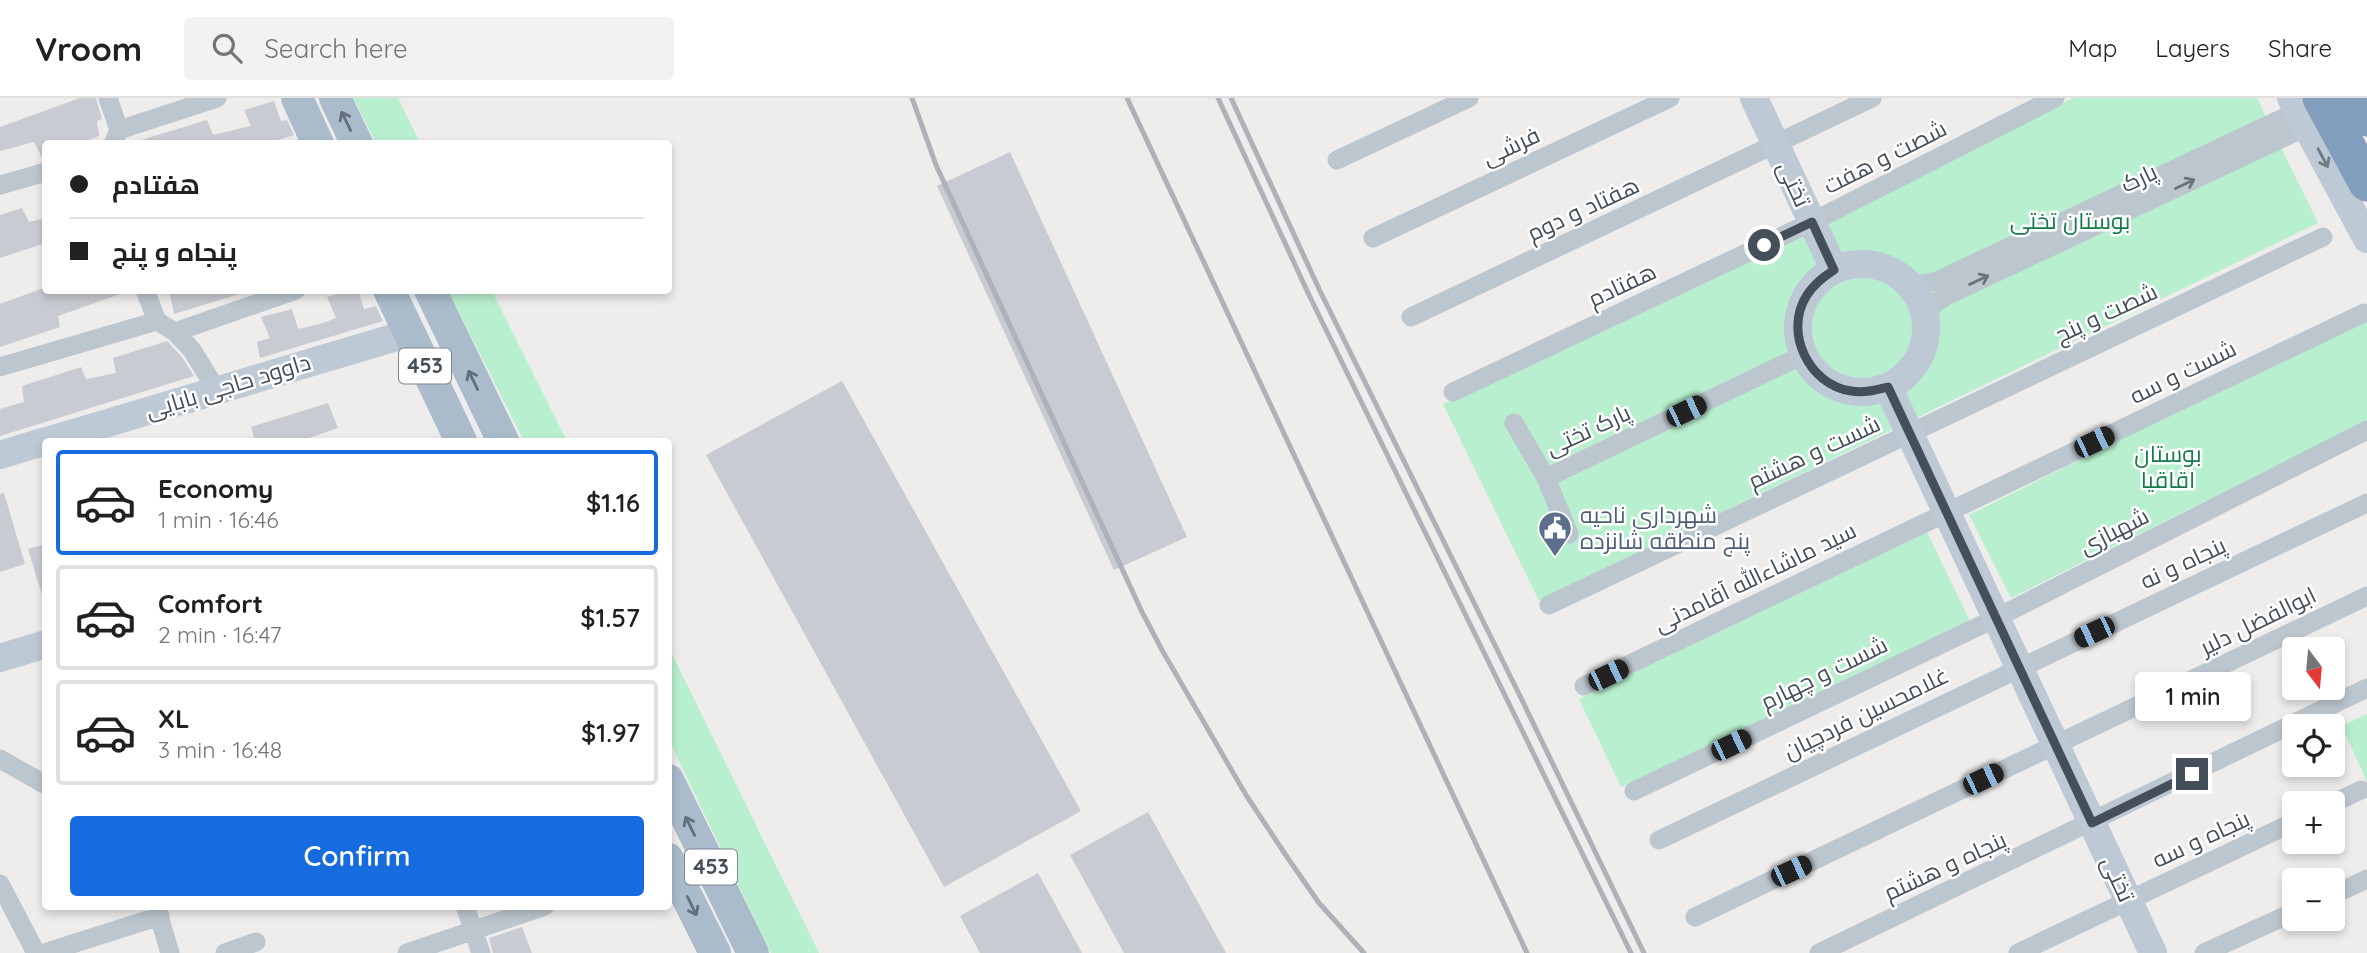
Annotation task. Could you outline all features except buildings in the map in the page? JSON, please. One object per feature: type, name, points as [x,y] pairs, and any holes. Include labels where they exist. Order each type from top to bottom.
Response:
[{"type":"highway","points":[[2356,98],[2367,118]]},
{"type":"highway","points":[[2300,113],[2367,183]]},
{"type":"main road","points":[[296,98],[316,140]]},
{"type":"main road","points":[[335,98],[355,140]]},
{"type":"main road","name":"تختی","points":[[1754,98],[1834,270]]},
{"type":"main road","points":[[2300,113],[2367,239]]},
{"type":"main road","points":[[1854,264],[1874,264],[1893,271],[1910,284],[1921,300],[1927,320],[1926,340],[1919,359],[1906,376],[1888,387],[1869,392],[1849,391],[1830,384],[1814,372],[1803,355],[1798,336],[1798,316],[1805,297],[1817,281],[1834,270],[1854,264]]},
{"type":"main road","name":"453","points":[[391,294],[460,438]]},
{"type":"main road","name":"453","points":[[432,294],[502,438]]},
{"type":"main road","name":"داوود حاجی بابایی","points":[[56,438],[410,333]]},
{"type":"main road","name":"تختی","points":[[1888,387],[2153,953]]},
{"type":"main road","name":"داوود حاجی بابایی","points":[[0,455],[42,442]]},
{"type":"main road","points":[[0,658],[42,645]]},
{"type":"main road","name":"453","points":[[672,788],[752,953]]},
{"type":"main road","name":"453","points":[[672,869],[715,953]]},
{"type":"street","points":[[108,98],[116,137],[217,98]]},
{"type":"street","points":[[1338,160],[1469,98]]},
{"type":"street","name":"فرشی","points":[[1373,238],[1670,98]]},
{"type":"street","name":"هفتاد و دوم","points":[[1411,317],[1872,98]]},
{"type":"street","name":"شصت و هفت","points":[[1812,222],[2056,98]]},
{"type":"street","name":"پارک","points":[[1927,320],[1933,305],[2011,255],[2300,113]]},
{"type":"street","points":[[0,185],[42,173]]},
{"type":"street","name":"هفتادم","points":[[1452,392],[1812,222]]},
{"type":"street","name":"شصت و پنج","points":[[1910,433],[2323,237]]},
{"type":"street","name":"پارک","points":[[1910,284],[1937,281],[2011,255]]},
{"type":"street","points":[[147,294],[157,321],[175,332],[192,350],[216,389]]},
{"type":"street","points":[[175,332],[284,294]]},
{"type":"street","name":"شست و سه","points":[[1947,512],[2364,313]]},
{"type":"street","points":[[0,367],[157,321]]},
{"type":"street","name":"پارک تختی","points":[[1546,478],[1803,355]]},
{"type":"street","points":[[1514,423],[1546,478],[1569,534]]},
{"type":"street","name":"شهبازی","points":[[1996,618],[2367,430]]},
{"type":"street","name":"شست و هشتم","points":[[1549,605],[1910,433]]},
{"type":"street","name":"پنجاه و نه","points":[[2020,667],[2367,503]]},
{"type":"street","name":"سید ماشاءالله آقامدنی","points":[[1584,686],[1947,512]]},
{"type":"street","name":"ابوالفضل دلیر","points":[[1695,917],[2367,596]]},
{"type":"street","name":"شست و چهارم","points":[[1634,792],[1996,618]]},
{"type":"street","name":"غلامحسین فردچیان","points":[[1659,839],[2020,667]]},
{"type":"street","name":"پنجاه و هشتم","points":[[1819,953],[2367,688]]},
{"type":"street","points":[[0,759],[42,783]]},
{"type":"street","points":[[2345,797],[2361,790]]},
{"type":"street","name":"پنجاه و سه","points":[[2018,953],[2282,828]]},
{"type":"street","points":[[2345,889],[2367,879]]},
{"type":"street","points":[[0,884],[36,953]]},
{"type":"street","points":[[466,910],[481,953]]},
{"type":"street","points":[[407,953],[533,910]]},
{"type":"street","points":[[44,953],[158,911],[170,953]]},
{"type":"street","points":[[2204,953],[2282,917]]},
{"type":"street","points":[[225,953],[256,942]]},
{"type":"green space","points":[[353,98],[398,98],[419,140],[374,140]]},
{"type":"green space","name":"بوستان تختی","points":[[2073,98],[2257,98],[2318,223],[1539,601],[1443,404]]},
{"type":"green space","points":[[450,294],[494,294],[566,438],[522,438]]},
{"type":"green space","name":"بوستان اقاقیا","points":[[2367,316],[2367,420],[2011,598],[1969,515]]},
{"type":"green space","points":[[1927,532],[1970,621],[1621,787],[1579,699]]},
{"type":"green space","points":[[672,654],[819,953],[771,953],[672,746]]},
{"type":"green space","points":[[2367,714],[2367,782],[2345,733],[2345,725]]},
{"type":"railway","points":[[912,98],[936,165],[1162,650],[1246,795],[1285,854],[1319,903],[1364,953]]},
{"type":"railway","points":[[1127,98],[1527,953]]},
{"type":"railway","points":[[1218,98],[1309,295],[1631,953]]},
{"type":"railway","points":[[1231,98],[1320,291],[1644,953]]},
{"type":"place","name":"شهرداری ناحیه پنج منطقه شانزده","points":[[1555,558]]},
{"type":"route","points":[[1764,245],[1812,222],[1834,270],[1817,281],[1805,297],[1798,316],[1798,336],[1803,355],[1814,372],[1830,384],[1849,391],[1869,392],[1888,387],[2092,823],[2192,774]]}]
